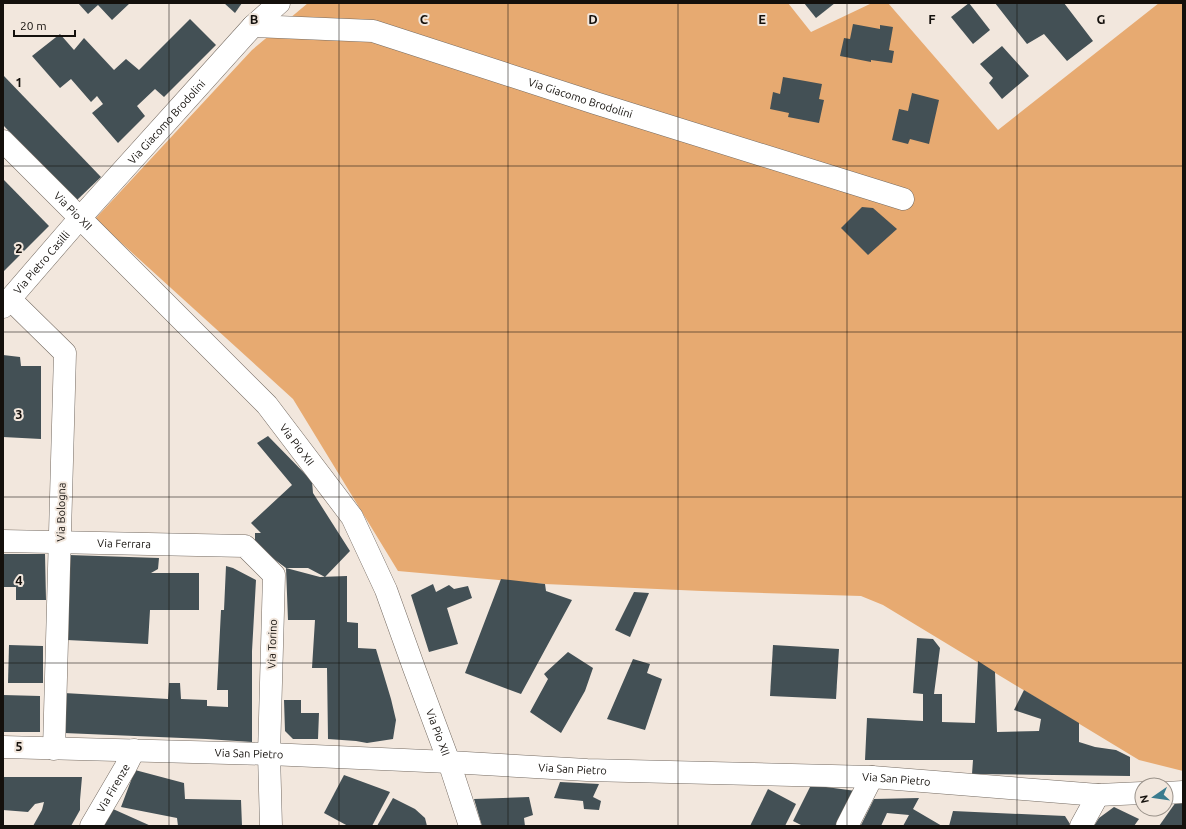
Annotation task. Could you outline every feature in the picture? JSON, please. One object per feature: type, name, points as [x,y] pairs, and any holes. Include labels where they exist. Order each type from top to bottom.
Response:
[{"type":"street","name":"Via Giacomo Brodolini","points":[[80,218],[253,26],[279,3]]},
{"type":"street","name":"Via Giacomo Brodolini","points":[[253,26],[373,31],[602,105],[903,199]]},
{"type":"street","name":"Via Pio XII","points":[[3,141],[267,405],[352,517],[386,590],[450,762],[470,826]]},
{"type":"street","name":"Via Pietro Casilli","points":[[6,303],[80,218]]},
{"type":"street","name":"Via Bologna","points":[[6,303],[65,353],[54,749]]},
{"type":"street","name":"Via Ferrara","points":[[3,541],[244,546]]},
{"type":"street","name":"Via Torino","points":[[244,546],[274,575],[269,754],[271,826]]},
{"type":"street","name":"Via San Pietro","points":[[3,747],[269,754],[587,770],[872,777],[1098,795],[1134,793]]},
{"type":"street","name":"Via Firenze","points":[[91,826],[134,750]]},
{"type":"street","points":[[847,826],[872,777]]},
{"type":"street","points":[[1081,826],[1098,795]]},
{"type":"shaded area","points":[[308,3],[788,3],[811,32],[872,3],[888,3],[998,130],[1159,3],[1183,3],[1183,771],[1139,760],[883,605],[861,596],[545,584],[398,571],[293,399],[95,219],[252,50]]},
{"type":"building","points":[[78,3],[130,3],[112,20],[98,5],[88,14]]},
{"type":"building","points":[[224,3],[242,3],[235,13]]},
{"type":"building","points":[[804,3],[835,3],[816,18]]},
{"type":"building","points":[[969,3],[990,30],[973,44],[951,17]]},
{"type":"building","points":[[995,3],[1064,3],[1093,41],[1067,61],[1044,34],[1027,44]]},
{"type":"building","points":[[190,19],[216,45],[164,97],[155,89],[137,106],[145,116],[118,143],[92,113],[103,104],[97,96],[91,102],[71,79],[60,88],[32,56],[60,34],[74,50],[84,38],[114,70],[126,59],[139,70]]},
{"type":"building","points":[[853,24],[880,29],[880,25],[893,27],[889,50],[894,51],[892,63],[871,60],[871,62],[840,56],[844,38],[850,39]]},
{"type":"building","points":[[1002,46],[1029,76],[1002,99],[989,83],[993,78],[980,64]]},
{"type":"building","points":[[3,75],[101,177],[76,201],[3,125]]},
{"type":"building","points":[[783,77],[822,84],[819,99],[824,100],[819,123],[788,117],[789,113],[770,109],[773,92],[780,94]]},
{"type":"building","points":[[912,93],[939,100],[929,144],[910,139],[908,144],[892,140],[899,109],[908,111]]},
{"type":"building","points":[[3,179],[49,226],[3,272]]},
{"type":"building","points":[[862,207],[873,208],[897,229],[868,255],[841,228]]},
{"type":"building","points":[[3,355],[20,357],[21,366],[41,366],[41,439],[3,437]]},
{"type":"building","points":[[268,436],[312,481],[313,493],[350,551],[325,577],[308,568],[286,568],[255,545],[255,533],[261,533],[251,523],[292,485],[257,443]]},
{"type":"building","points":[[3,554],[45,554],[46,600],[16,600],[16,587],[3,587]]},
{"type":"building","points":[[69,555],[159,558],[158,569],[151,573],[199,573],[199,610],[150,610],[148,644],[67,640]]},
{"type":"building","points":[[226,566],[256,580],[252,651],[252,742],[64,733],[64,693],[168,699],[169,683],[180,683],[181,699],[207,700],[207,706],[228,707],[228,690],[217,690],[221,610],[224,610]]},
{"type":"building","points":[[286,568],[320,577],[347,576],[347,622],[358,623],[358,648],[376,649],[396,720],[393,739],[367,743],[328,739],[327,668],[312,668],[315,620],[288,620]]},
{"type":"building","points":[[501,579],[545,584],[546,591],[572,600],[521,694],[465,673]]},
{"type":"building","points":[[433,584],[436,592],[449,585],[454,589],[468,586],[472,598],[447,608],[458,644],[429,652],[411,595]]},
{"type":"building","points":[[634,592],[649,593],[630,637],[615,630]]},
{"type":"building","points":[[917,638],[933,639],[940,648],[934,694],[942,694],[942,722],[975,723],[978,661],[995,672],[997,732],[1039,731],[1041,719],[1014,710],[1024,690],[1079,723],[1079,742],[1095,747],[1116,750],[1130,757],[1130,776],[972,774],[973,760],[865,760],[867,718],[923,721],[923,694],[913,693]]},
{"type":"building","points":[[9,645],[43,646],[43,683],[8,683]]},
{"type":"building","points":[[773,645],[839,649],[836,699],[770,696]]},
{"type":"building","points":[[568,652],[593,668],[585,691],[561,733],[530,712],[548,679],[544,674]]},
{"type":"building","points":[[633,659],[650,664],[647,673],[662,679],[645,730],[607,719]]},
{"type":"building","points":[[3,695],[40,696],[40,732],[3,732]]},
{"type":"building","points":[[284,700],[301,700],[301,713],[319,713],[318,739],[293,739],[285,731]]},
{"type":"building","points":[[135,770],[184,783],[185,799],[241,800],[242,826],[178,826],[177,818],[121,807]]},
{"type":"building","points":[[344,775],[390,792],[372,826],[348,826],[324,813]]},
{"type":"building","points":[[3,777],[82,777],[80,810],[71,826],[33,826],[42,810],[44,802],[35,804],[28,812],[3,810]]},
{"type":"building","points":[[560,782],[599,784],[593,797],[601,801],[599,810],[584,809],[583,801],[554,798]]},
{"type":"building","points":[[811,785],[856,791],[837,826],[803,826],[793,821]]},
{"type":"building","points":[[768,789],[796,804],[785,826],[750,826]]},
{"type":"building","points":[[529,797],[533,815],[524,818],[525,826],[482,826],[474,799]]},
{"type":"building","points":[[393,798],[415,809],[425,818],[427,826],[377,826]]},
{"type":"building","points":[[919,798],[913,809],[942,826],[903,826],[909,815],[887,813],[881,826],[861,825],[874,799]]},
{"type":"building","points":[[1183,801],[1183,826],[1159,826],[1165,817],[1174,817],[1174,805],[1176,802]]},
{"type":"building","points":[[1114,807],[1139,819],[1134,826],[1094,826],[1099,818]]},
{"type":"building","points":[[113,809],[151,826],[104,826]]},
{"type":"building","points":[[953,811],[1065,816],[1070,824],[1069,826],[949,826]]}]
